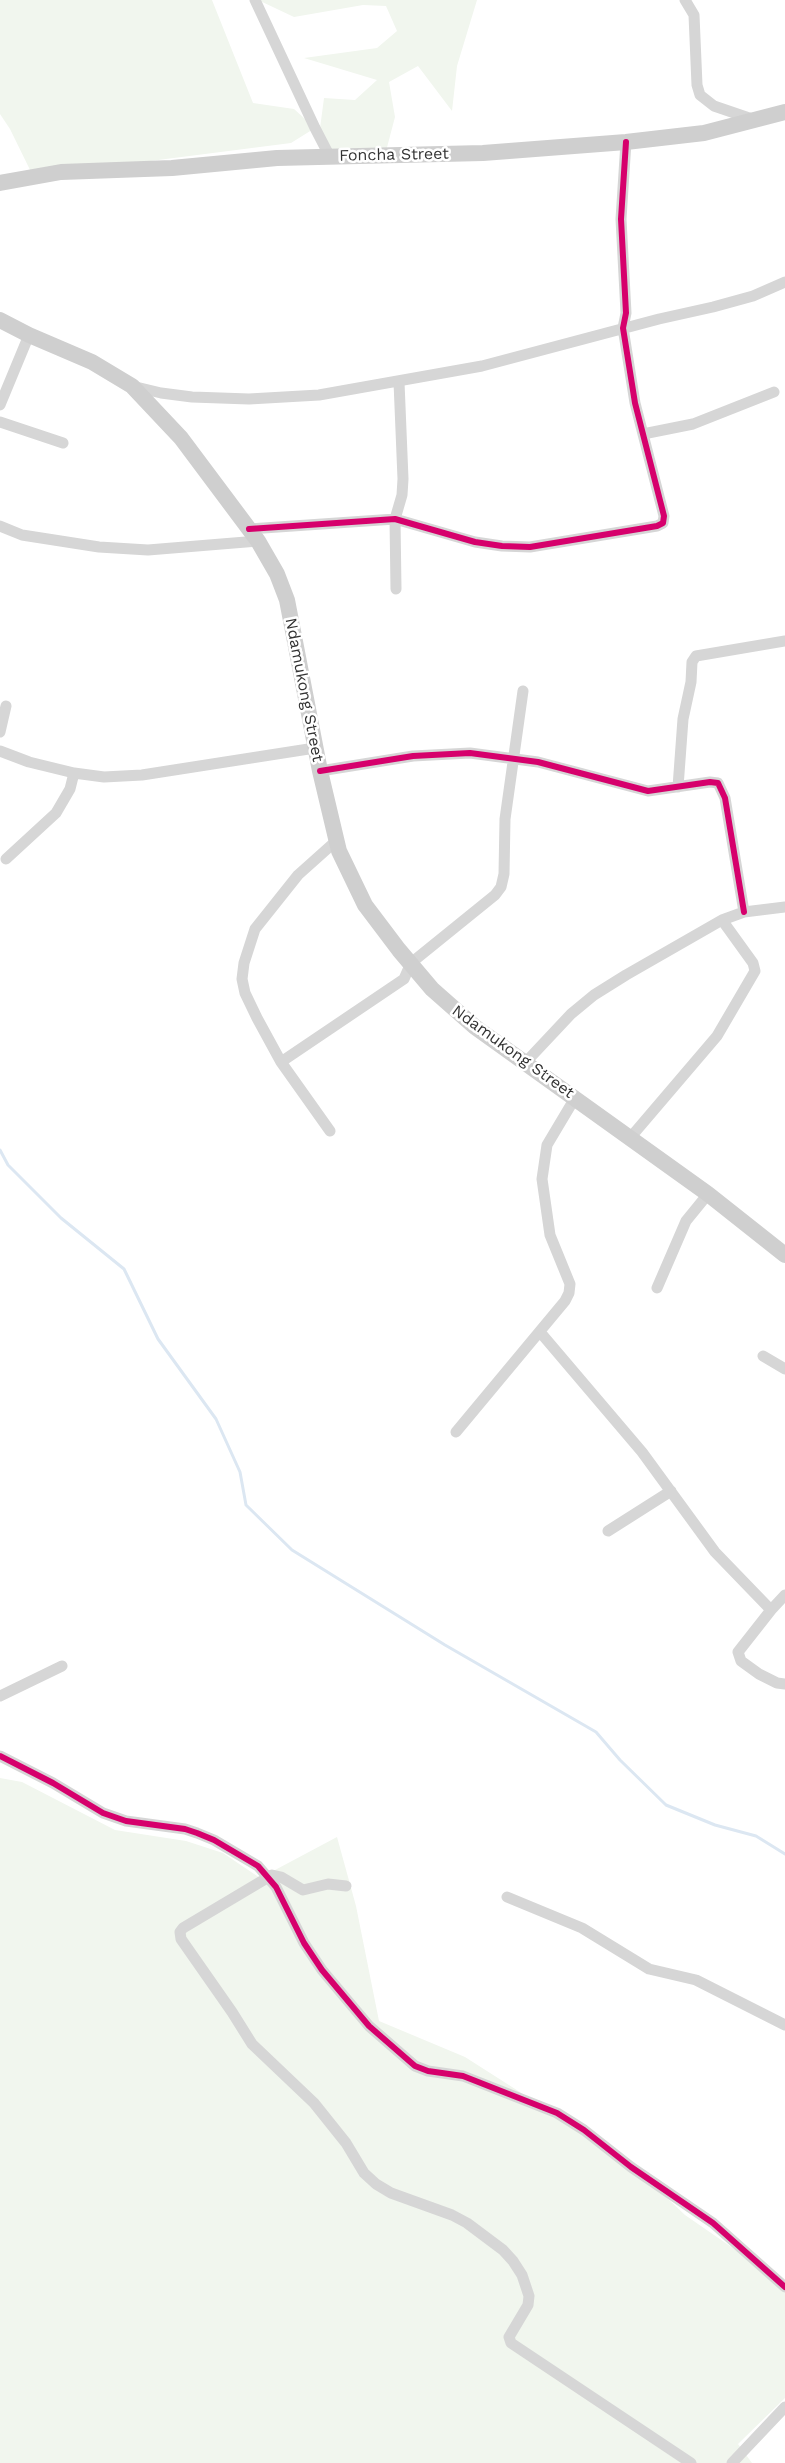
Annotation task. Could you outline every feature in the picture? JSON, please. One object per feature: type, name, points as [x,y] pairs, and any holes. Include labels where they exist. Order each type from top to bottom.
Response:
[{"type":"main road","name":"Foncha Street","points":[[0,183],[61,172],[172,168],[277,158],[483,153],[626,142],[704,132],[784,115]]},
{"type":"main road","name":"Ndamukong Street","points":[[0,320],[29,335],[92,362],[132,386],[181,438],[254,535],[277,574],[287,600],[315,748],[336,841],[353,883],[365,905],[411,964],[450,1007],[524,1063],[708,1194],[785,1256]]},
{"type":"street","points":[[256,0],[314,128],[330,157]]},
{"type":"street","points":[[685,0],[694,15],[697,85],[700,95],[714,106],[757,121]]},
{"type":"street","points":[[0,526],[22,535],[99,548],[148,550],[254,535],[395,519],[475,542],[502,546],[530,547],[657,526],[663,523],[664,516],[635,402],[623,328],[626,313],[621,219],[626,142]]},
{"type":"street","points":[[132,386],[177,395],[249,399],[319,395],[482,366],[623,328],[753,296],[785,282]]},
{"type":"street","points":[[0,405],[29,335]]},
{"type":"street","points":[[396,589],[395,519],[402,494],[403,479],[399,382]]},
{"type":"street","points":[[643,434],[693,424],[774,392]]},
{"type":"street","points":[[0,422],[62,444]]},
{"type":"street","points":[[678,788],[681,738],[691,682],[692,662],[696,656],[785,641]]},
{"type":"street","points":[[281,1062],[404,979],[411,964],[495,895],[501,886],[504,874],[505,819],[523,691]]},
{"type":"street","points":[[0,732],[6,706]]},
{"type":"street","points":[[0,751],[29,762],[74,773],[104,777],[142,775],[315,748]]},
{"type":"street","points":[[320,771],[413,756],[447,753],[538,762],[648,791],[710,782],[718,783],[723,789],[744,912]]},
{"type":"street","points":[[6,859],[56,813],[70,789],[74,773]]},
{"type":"street","points":[[330,1131],[281,1062],[245,993],[242,980],[244,963],[254,929],[304,869],[336,841]]},
{"type":"street","points":[[524,1063],[571,1014],[594,995],[722,920],[744,912],[785,907]]},
{"type":"street","points":[[630,1138],[717,1036],[754,971],[752,963],[722,920]]},
{"type":"street","points":[[456,1432],[540,1332],[570,1293],[570,1284],[550,1235],[542,1179],[547,1145],[575,1098]]},
{"type":"street","points":[[657,1288],[686,1221],[708,1194]]},
{"type":"street","points":[[540,1332],[630,1436],[728,1567],[771,1610]]},
{"type":"street","points":[[763,1356],[785,1369]]},
{"type":"street","points":[[608,1531],[671,1491]]},
{"type":"street","points":[[785,1595],[738,1652],[741,1661],[759,1674],[777,1683],[785,1684]]},
{"type":"street","points":[[0,1696],[62,1666]]},
{"type":"street","points":[[0,1756],[113,1817],[185,1829],[214,1840],[258,1866],[269,1877],[304,1942],[322,1970],[369,2026],[416,2066],[428,2071],[463,2076],[557,2113],[584,2130],[631,2167],[713,2223],[785,2287]]},
{"type":"street","points":[[346,1886],[328,1884],[303,1890],[276,1875],[269,1877],[183,1928],[180,1932],[184,1944],[252,2044],[314,2103],[340,2136],[364,2173],[376,2184],[391,2193],[467,2223],[503,2250],[513,2261],[522,2275],[529,2296],[528,2305],[509,2337],[511,2343],[691,2463]]},
{"type":"street","points":[[507,1897],[582,1928],[614,1946],[643,1966],[696,1980],[785,2025]]},
{"type":"street","points":[[732,2463],[785,2407]]},
{"type":"shaded area","points":[[0,0],[212,0],[253,103],[294,109],[315,128],[291,143],[33,176],[10,129],[0,114]]},
{"type":"shaded area","points":[[258,0],[477,0],[457,66],[452,111],[418,66],[389,82],[395,117],[385,155],[330,157],[319,136],[324,98],[355,100],[377,80],[304,58],[377,48],[397,31],[386,6],[363,5],[294,17]]},
{"type":"shaded area","points":[[0,1778],[22,1782],[115,1830],[186,1841],[223,1853],[260,1878],[337,1837],[356,1906],[379,2021],[465,2057],[628,2161],[685,2215],[785,2284],[785,2398],[738,2444],[752,2463],[0,2463]]},
{"type":"waterway","points":[[0,1150],[8,1165],[61,1218],[124,1269],[158,1339],[216,1419],[240,1472],[246,1505],[292,1550],[445,1645],[596,1732],[620,1760],[666,1805],[715,1825],[756,1836],[785,1854]]},
{"type":"cycle path","points":[[249,529],[395,519],[475,542],[502,546],[530,547],[657,526],[663,523],[664,516],[635,403],[623,328],[626,313],[621,219],[626,142]]},
{"type":"cycle path","points":[[320,771],[413,756],[470,753],[538,762],[648,791],[710,782],[718,783],[725,798],[744,912]]},
{"type":"cycle path","points":[[0,1756],[53,1783],[103,1813],[126,1821],[185,1829],[197,1833],[214,1840],[258,1866],[276,1887],[304,1943],[322,1970],[369,2026],[415,2066],[428,2071],[463,2076],[557,2113],[584,2130],[631,2167],[713,2223],[785,2287]]}]
